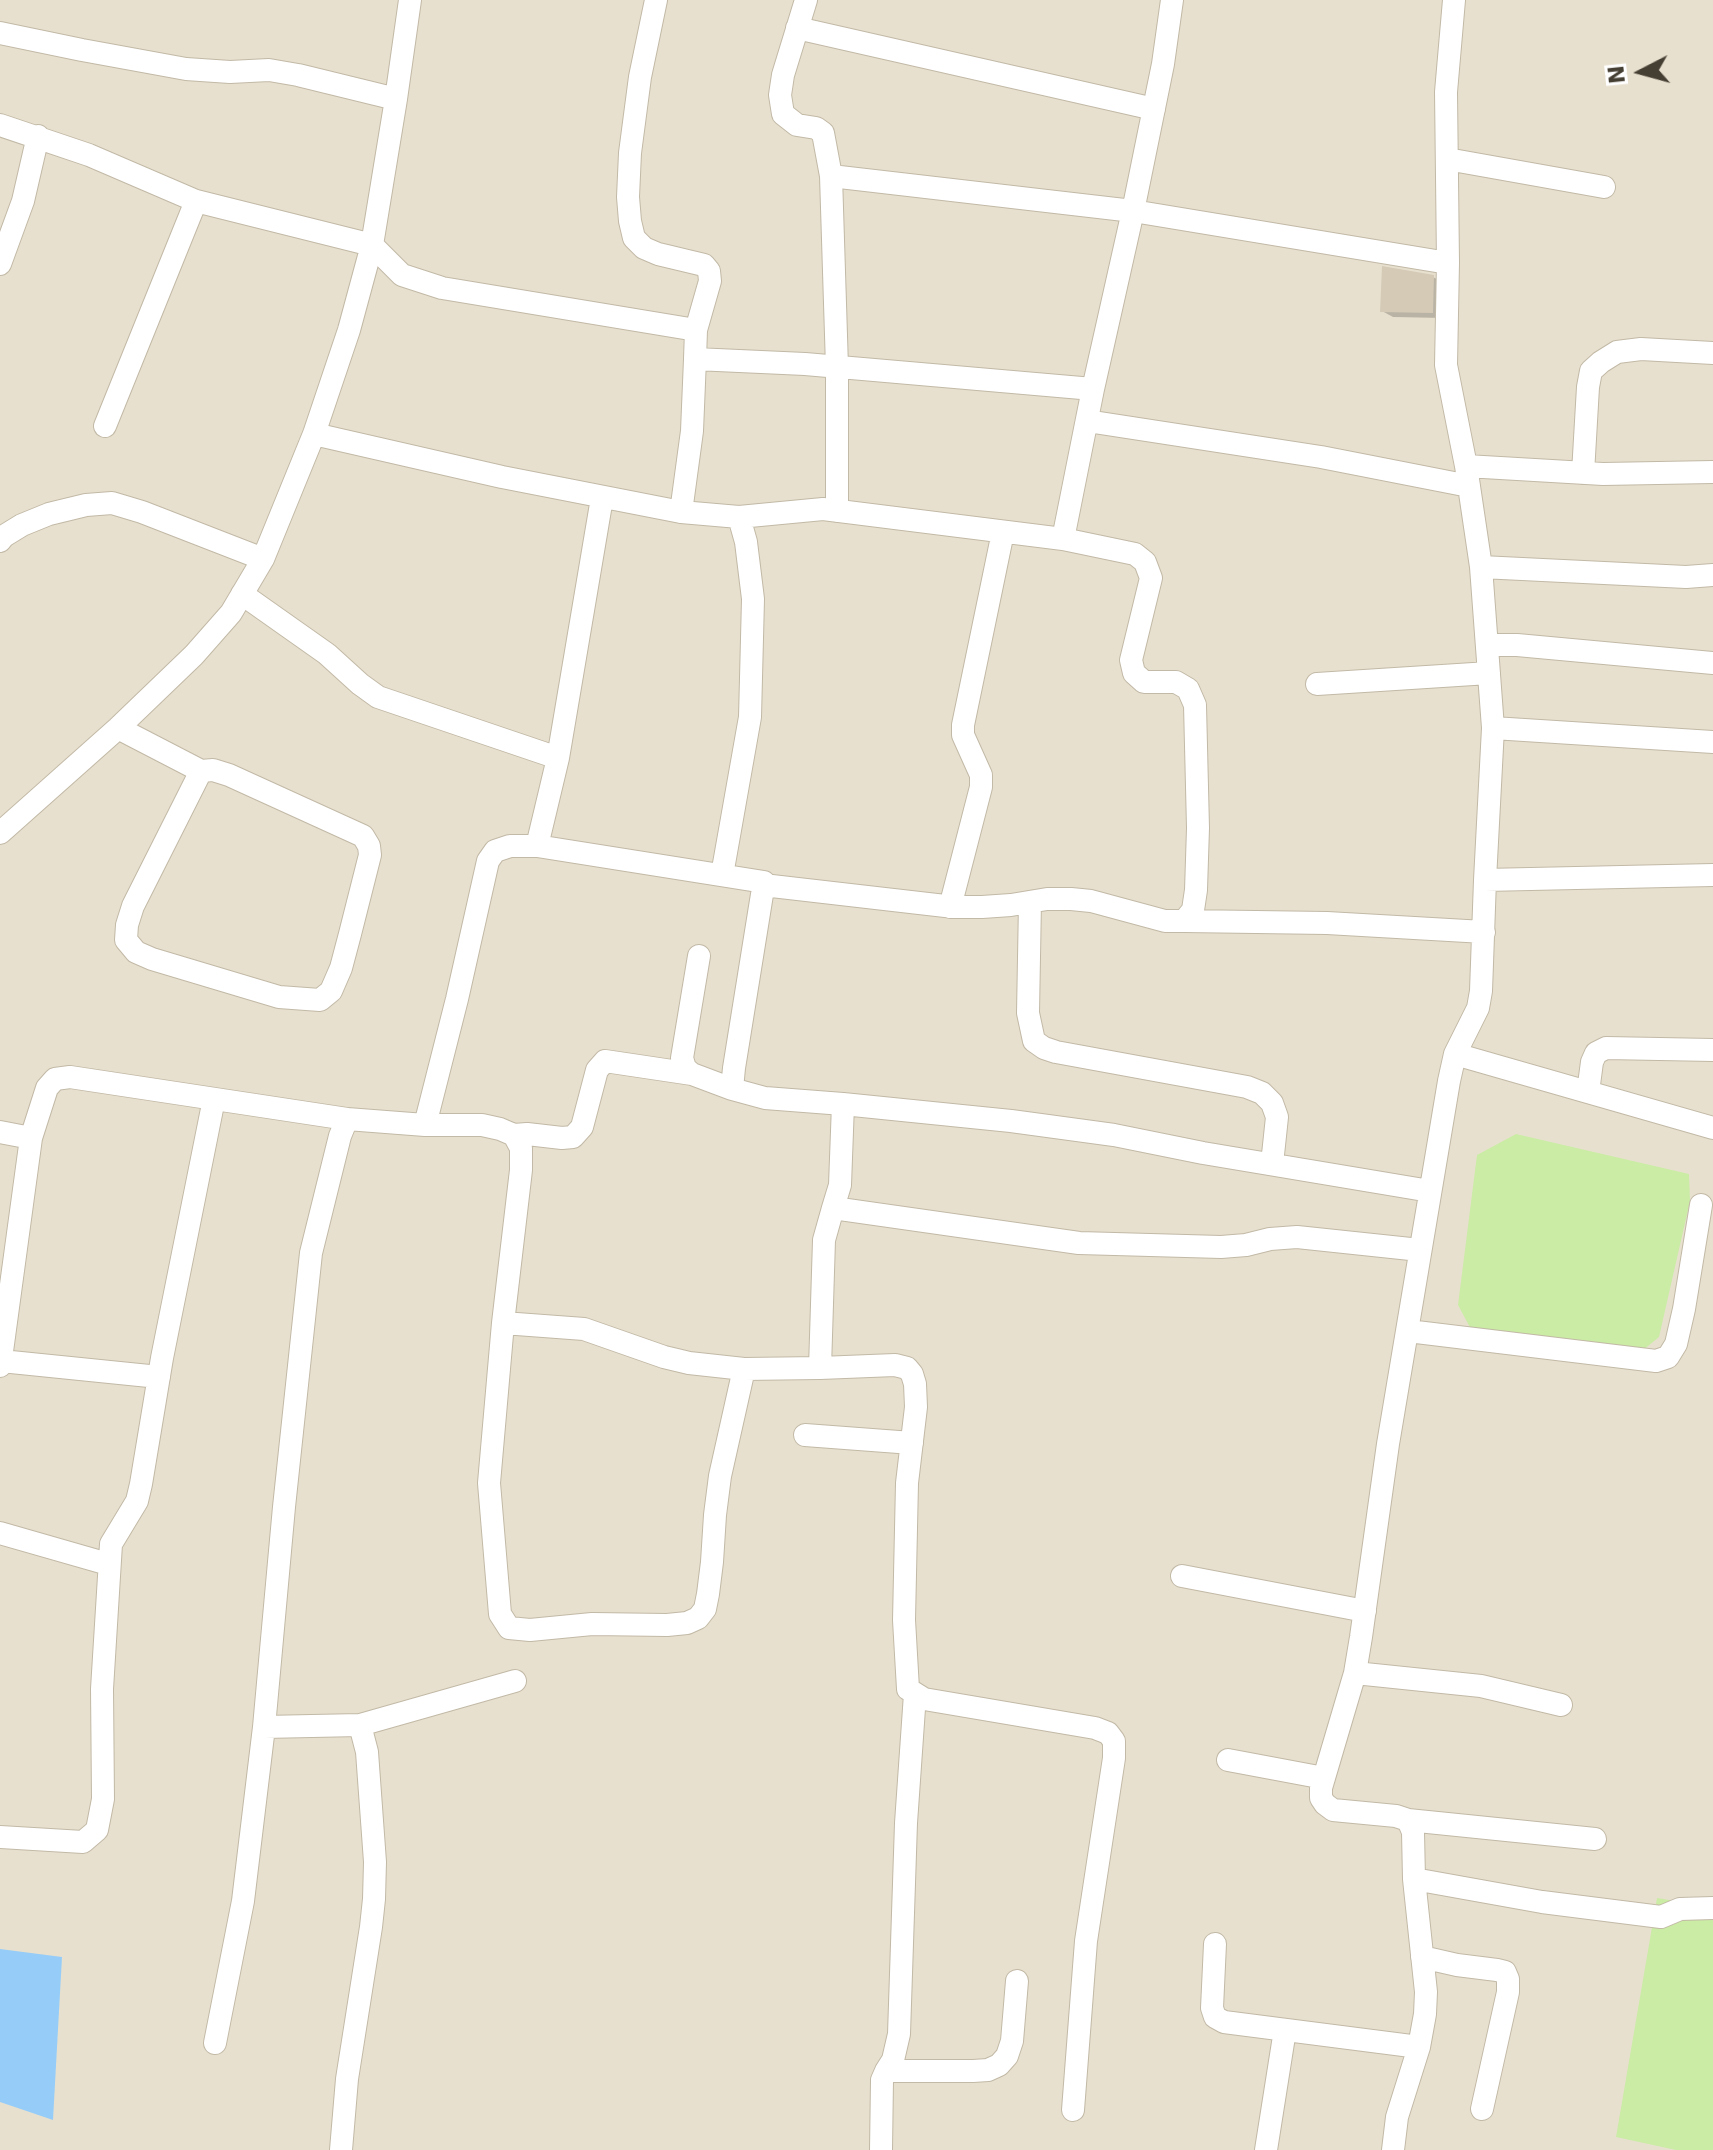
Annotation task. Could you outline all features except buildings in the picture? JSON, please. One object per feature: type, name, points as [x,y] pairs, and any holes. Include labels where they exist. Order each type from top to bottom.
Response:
[{"type":"street","points":[[0,833],[118,728],[194,655],[231,613],[263,559],[314,434],[349,330],[372,245],[410,0]]},
{"type":"street","points":[[656,0],[640,77],[630,153],[630,221],[634,238],[644,248],[704,265],[709,271],[710,281],[696,330],[692,431],[681,512]]},
{"type":"street","points":[[806,0],[780,95],[783,114],[797,125],[816,128],[823,133],[831,176],[837,367],[837,511]]},
{"type":"street","points":[[1063,539],[1154,109],[1172,0]]},
{"type":"street","points":[[1454,0],[1446,92],[1446,365],[1481,567],[1493,728],[1481,991],[1478,1008],[1455,1054],[1388,1444],[1355,1673],[1321,1788],[1321,1798],[1333,1810],[1595,1839]]},
{"type":"street","points":[[797,28],[1154,109]]},
{"type":"street","points":[[0,33],[186,69],[230,72],[269,70],[396,99]]},
{"type":"street","points":[[0,125],[89,155],[196,201],[372,245],[402,275],[442,288],[696,330]]},
{"type":"street","points":[[0,264],[23,201],[38,136]]},
{"type":"street","points":[[1447,159],[1604,187]]},
{"type":"street","points":[[831,176],[1133,211],[1448,263]]},
{"type":"street","points":[[105,426],[196,201]]},
{"type":"street","points":[[1583,473],[1591,371],[1617,352],[1641,349],[1713,353]]},
{"type":"street","points":[[695,359],[805,364],[1093,389]]},
{"type":"street","points":[[1087,421],[1467,476],[1713,472]]},
{"type":"street","points":[[314,434],[602,498],[681,512],[739,517],[823,509],[1063,539],[1135,554],[1145,562],[1151,578],[1131,660],[1134,673],[1144,682],[1176,682],[1188,689],[1195,705],[1196,890],[1193,910],[1184,921]]},
{"type":"street","points":[[537,846],[558,758],[602,498]]},
{"type":"street","points":[[1,537],[49,514],[86,505],[112,503],[263,559]]},
{"type":"street","points":[[722,875],[750,717],[753,599],[746,542],[739,517]]},
{"type":"street","points":[[950,907],[981,787],[981,775],[963,735],[963,725],[1003,532]]},
{"type":"street","points":[[1481,567],[1686,577],[1713,575]]},
{"type":"street","points":[[242,594],[327,654],[378,697],[558,758]]},
{"type":"street","points":[[1487,645],[1713,663]]},
{"type":"street","points":[[1317,684],[1489,673]]},
{"type":"street","points":[[118,728],[201,771],[213,770],[229,775],[363,836],[370,855],[341,968],[331,991],[320,1000],[279,997],[152,959],[136,952],[126,940],[133,906],[201,771]]},
{"type":"street","points":[[1493,728],[1713,742]]},
{"type":"street","points":[[425,1125],[488,861],[495,851],[510,846],[537,846],[764,882],[732,1089]]},
{"type":"street","points":[[1485,880],[1713,875]]},
{"type":"street","points":[[763,885],[950,907],[1071,899],[1091,901],[1165,921],[1327,923],[1484,932]]},
{"type":"street","points":[[1030,902],[1028,1013],[1034,1041],[1056,1052],[1247,1087],[1262,1093],[1272,1103],[1277,1117],[1272,1164]]},
{"type":"street","points":[[692,1074],[685,1068],[682,1058],[699,956]]},
{"type":"street","points":[[1588,1092],[1592,1062],[1596,1053],[1606,1048],[1713,1050]]},
{"type":"street","points":[[1455,1054],[1713,1128]]},
{"type":"street","points":[[159,1377],[0,1364],[31,1138],[47,1088],[55,1079],[70,1077],[347,1119],[425,1125],[482,1125],[514,1135],[562,1138],[573,1137],[582,1127],[597,1070],[605,1061],[692,1074],[765,1098],[997,1119],[1070,1129],[1430,1191]]},
{"type":"street","points":[[0,1837],[83,1842],[97,1830],[103,1799],[102,1689],[111,1544],[137,1501],[214,1099]]},
{"type":"street","points":[[820,1368],[824,1240],[840,1185],[843,1104]]},
{"type":"street","points":[[215,2043],[243,1901],[264,1727],[311,1253],[347,1119]]},
{"type":"street","points":[[0,1132],[31,1138]]},
{"type":"street","points":[[514,1135],[521,1148],[521,1170],[489,1483],[500,1614],[509,1628],[530,1630],[592,1624],[667,1625],[687,1623],[698,1618],[705,1609],[708,1594],[720,1476],[744,1369]]},
{"type":"street","points":[[1408,1331],[1656,1361],[1668,1357],[1676,1344],[1681,1321],[1701,1205]]},
{"type":"street","points":[[833,1208],[1079,1243],[1221,1247],[1297,1237],[1420,1250]]},
{"type":"street","points":[[503,1323],[584,1329],[689,1363],[744,1369],[895,1365],[907,1368],[912,1374],[916,1407],[907,1483],[904,1620],[908,1689],[924,1699],[1095,1728],[1108,1733],[1114,1741],[1086,1941],[1073,2110]]},
{"type":"street","points":[[805,1435],[912,1443]]},
{"type":"street","points":[[0,1533],[108,1564]]},
{"type":"street","points":[[1182,1576],[1365,1611]]},
{"type":"street","points":[[1355,1673],[1481,1686],[1561,1705]]},
{"type":"street","points":[[264,1727],[360,1725],[515,1681]]},
{"type":"street","points":[[881,2150],[882,2080],[893,2060],[899,2034],[906,1823],[915,1694]]},
{"type":"street","points":[[341,2150],[347,2079],[374,1899],[374,1847],[367,1752],[360,1725]]},
{"type":"street","points":[[1228,1760],[1324,1778]]},
{"type":"street","points":[[1393,2150],[1397,2117],[1419,2047],[1426,1992],[1414,1879],[1413,1832],[1408,1820]]},
{"type":"street","points":[[1414,1879],[1542,1902],[1661,1917],[1680,1909],[1713,1908]]},
{"type":"street","points":[[1215,1944],[1212,2008],[1215,2017],[1224,2022],[1419,2047]]},
{"type":"street","points":[[1422,1957],[1505,1972],[1508,1979],[1508,1992],[1482,2109]]},
{"type":"street","points":[[886,2071],[973,2071],[999,2065],[1007,2056],[1012,2041],[1017,1981]]},
{"type":"street","points":[[1266,2150],[1285,2030]]},
{"type":"shaded area","points":[[0,0],[1713,0],[1713,2150],[0,2150]]},
{"type":"green space","points":[[1516,1134],[1689,1174],[1690,1201],[1659,1337],[1631,1360],[1473,1333],[1458,1305],[1477,1155]]},
{"type":"green space","points":[[1657,1898],[1713,1907],[1713,2150],[1676,2150],[1616,2137]]},
{"type":"water","points":[[0,1949],[62,1957],[53,2120],[0,2102]]}]
